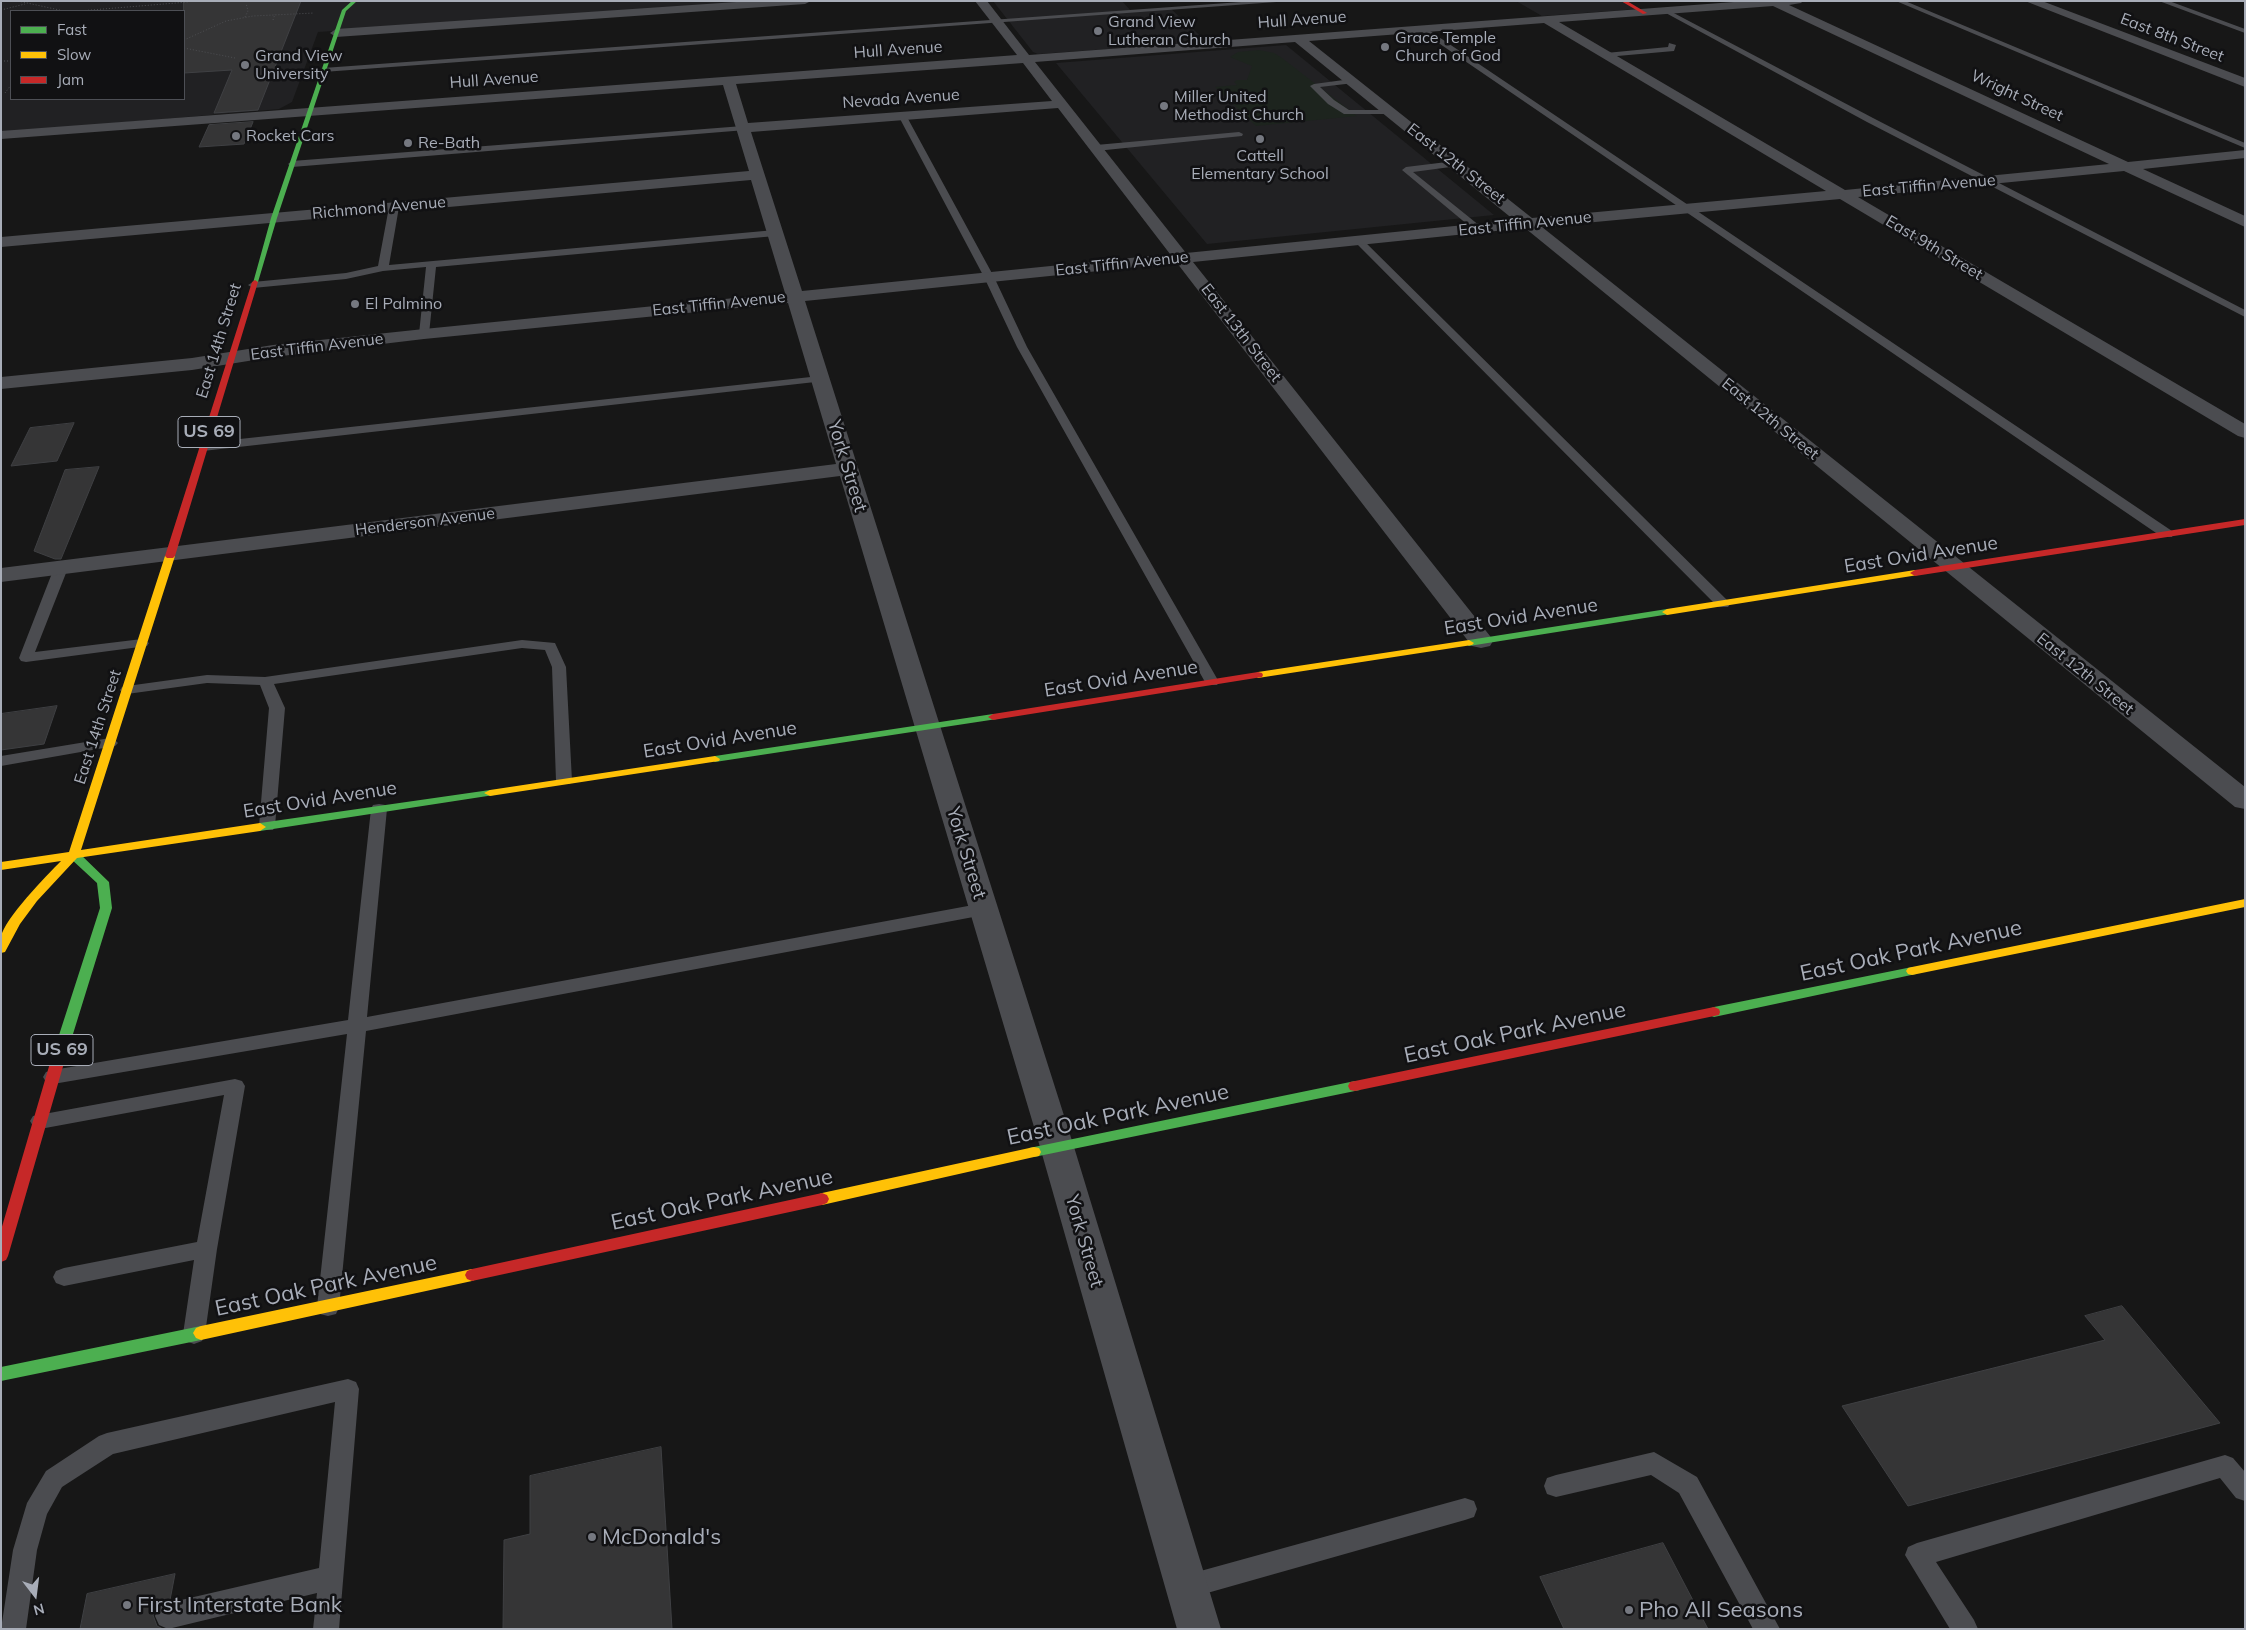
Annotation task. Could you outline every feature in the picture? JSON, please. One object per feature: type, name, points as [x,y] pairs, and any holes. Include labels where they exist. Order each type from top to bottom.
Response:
[{"type":"street","name":"East 14th Street","points":[[1,949],[11,925],[31,896],[74,855],[233,357],[274,218],[336,33],[341,6],[355,1]]},
{"type":"street","points":[[336,33],[805,1]]},
{"type":"street","name":"East 13th Street","points":[[982,1],[1481,641]]},
{"type":"street","points":[[1623,1],[1645,13]]},
{"type":"street","name":"Hull Avenue","points":[[1,135],[1798,1]]},
{"type":"street","name":"East 8th Street","points":[[2031,1],[2245,84]]},
{"type":"street","name":"Wright Street","points":[[1775,3],[2245,222]]},
{"type":"street","name":"East 9th Street","points":[[1545,19],[2245,432]]},
{"type":"street","name":"East 12th Street","points":[[1296,37],[1530,223],[1952,567],[2245,801]]},
{"type":"street","name":"York Street","points":[[728,80],[1057,1147],[1199,1629]]},
{"type":"street","name":"Nevada Avenue","points":[[743,128],[1062,104]]},
{"type":"street","name":"East Tiffin Avenue","points":[[1,383],[192,364],[233,357],[424,334],[1477,228],[1988,181],[2245,154]]},
{"type":"street","name":"Richmond Avenue","points":[[1,242],[757,175]]},
{"type":"street","name":"Henderson Avenue","points":[[1,575],[848,469]]},
{"type":"street","name":"East Ovid Avenue","points":[[1,866],[928,727],[2245,522]]},
{"type":"street","name":"US 69","points":[[1,1256],[53,1077],[106,908],[103,882],[74,855]]},
{"type":"street","name":"East Oak Park Avenue","points":[[1,1374],[328,1307],[1057,1147],[2245,903]]},
{"type":"lane","points":[[323,70],[1287,1]]},
{"type":"lane","points":[[1899,1],[2245,146]]},
{"type":"lane","points":[[2162,1],[2245,31]]},
{"type":"lane","points":[[1666,11],[2245,314]]},
{"type":"lane","points":[[1424,29],[2167,534]]},
{"type":"lane","points":[[1606,55],[1671,49],[1672,45]]},
{"type":"lane","points":[[1351,81],[1314,86],[1331,102],[1346,112],[1390,112]]},
{"type":"lane","points":[[903,117],[988,277],[1022,348],[1212,682]]},
{"type":"lane","points":[[292,164],[743,128]]},
{"type":"lane","points":[[1096,148],[1239,134]]},
{"type":"lane","points":[[1455,164],[1406,170],[1477,228]]},
{"type":"lane","points":[[383,268],[394,207]]},
{"type":"lane","points":[[253,285],[346,276],[383,268],[775,233]]},
{"type":"lane","points":[[1358,240],[1723,604]]},
{"type":"lane","points":[[424,334],[430,264]]},
{"type":"lane","points":[[204,447],[820,379]]},
{"type":"lane","points":[[61,568],[26,658],[142,643]]},
{"type":"lane","points":[[127,690],[207,679],[265,681],[522,644],[550,646],[560,666],[564,781]]},
{"type":"lane","points":[[265,681],[277,708],[267,826]]},
{"type":"lane","points":[[1,761],[110,743]]},
{"type":"lane","points":[[328,1307],[355,1026],[379,809]]},
{"type":"lane","points":[[53,1077],[355,1026],[984,909]]},
{"type":"lane","points":[[40,1122],[235,1086],[206,1249],[194,1334]]},
{"type":"lane","points":[[64,1277],[206,1249]]},
{"type":"lane","points":[[13,1629],[28,1542],[36,1511],[54,1479],[106,1444],[348,1388],[326,1629]]},
{"type":"lane","points":[[1556,1486],[1654,1463],[1688,1485],[1767,1629]]},
{"type":"lane","points":[[1965,1629],[1918,1555],[2225,1466],[2245,1490]]},
{"type":"lane","points":[[1186,1586],[1465,1509]]},
{"type":"lane","points":[[168,1616],[331,1577]]},
{"type":"path","points":[[18,1],[59,10]]},
{"type":"path","points":[[91,10],[188,2]]},
{"type":"path","points":[[1,10],[26,3]]},
{"type":"path","points":[[245,18],[248,11],[246,3]]},
{"type":"path","points":[[185,40],[216,24],[245,18],[275,14],[320,13]]},
{"type":"path","points":[[273,20],[275,14]]},
{"type":"path","points":[[185,48],[235,58]]},
{"type":"path","points":[[5,93],[10,86]]},
{"type":"shaded area","name":"Grand View University","points":[[1,1],[777,1],[318,32],[292,102],[279,109],[1,133]]},
{"type":"shaded area","points":[[993,1],[1122,1],[1131,11],[1170,8],[1207,42],[1038,54],[1033,52]]},
{"type":"shaded area","points":[[1516,1],[1623,1],[1638,9],[1542,16]]},
{"type":"shaded area","name":"Cattell Elementary School","points":[[1286,45],[1494,215],[1207,244],[1056,63]]},
{"type":"shaded area","points":[[1259,50],[1274,53],[1282,58],[1357,116],[1256,126],[1215,87],[1237,85],[1234,82],[1237,80],[1247,80],[1252,66],[1230,57],[1238,52]]},
{"type":"building","points":[[184,1],[301,1],[258,110],[214,113],[232,70],[185,73]]},
{"type":"building","name":"Rocket Cars","points":[[253,122],[244,144],[199,147],[209,125]]},
{"type":"building","points":[[74,423],[57,461],[11,466],[30,428]]},
{"type":"building","points":[[99,467],[61,559],[55,559],[34,551],[65,470]]},
{"type":"building","points":[[57,706],[44,744],[1,750],[1,714]]},
{"type":"building","points":[[2122,1306],[2220,1423],[1908,1506],[1842,1406],[2105,1340],[2085,1316]]},
{"type":"building","name":"McDonald's","points":[[661,1447],[672,1629],[503,1629],[504,1540],[530,1534],[530,1476]]},
{"type":"building","points":[[1663,1543],[1708,1629],[1564,1629],[1540,1577]]},
{"type":"building","name":"First Interstate Bank","points":[[175,1574],[170,1600],[158,1605],[153,1615],[157,1626],[163,1629],[80,1629],[87,1594]]},
{"type":"traffic: fast","points":[[255,282],[274,218],[344,10],[355,1]]},
{"type":"traffic: fast","points":[[1469,643],[1667,612]]},
{"type":"traffic: fast","points":[[715,759],[993,717]]},
{"type":"traffic: fast","points":[[260,827],[490,793]]},
{"type":"traffic: fast","points":[[57,1063],[106,908],[103,882],[74,855]]},
{"type":"traffic: fast","points":[[1714,1012],[1912,971]]},
{"type":"traffic: fast","points":[[1034,1152],[1355,1086]]},
{"type":"traffic: fast","points":[[1,1374],[201,1333]]},
{"type":"traffic: slow","points":[[1,949],[15,922],[33,898],[74,855],[170,556]]},
{"type":"traffic: slow","points":[[1667,612],[1915,573]]},
{"type":"traffic: slow","points":[[1258,675],[1469,643]]},
{"type":"traffic: slow","points":[[490,793],[715,759]]},
{"type":"traffic: slow","points":[[1,866],[260,827]]},
{"type":"traffic: slow","points":[[1912,971],[2245,903]]},
{"type":"traffic: slow","points":[[822,1199],[1034,1152]]},
{"type":"traffic: slow","points":[[201,1333],[472,1275]]},
{"type":"traffic: jam","points":[[1623,1],[1645,13]]},
{"type":"traffic: jam","points":[[170,556],[255,282]]},
{"type":"traffic: jam","points":[[1915,573],[2245,522]]},
{"type":"traffic: jam","points":[[993,717],[1258,675]]},
{"type":"traffic: jam","points":[[1355,1086],[1714,1012]]},
{"type":"traffic: jam","points":[[1,1256],[57,1063]]},
{"type":"traffic: jam","points":[[472,1275],[822,1199]]},
{"type":"place","name":"Grand View Lutheran Church","points":[[1098,31]]},
{"type":"place","name":"Grace Temple Church of God","points":[[1385,47]]},
{"type":"place","name":"Grand View University","points":[[245,65]]},
{"type":"place","name":"Miller United Methodist Church","points":[[1164,106]]},
{"type":"place","name":"Rocket Cars","points":[[236,136]]},
{"type":"place","name":"Cattell Elementary School","points":[[1260,139]]},
{"type":"place","name":"Re-Bath","points":[[408,143]]},
{"type":"place","name":"El Palmino","points":[[355,304]]},
{"type":"place","name":"McDonald's","points":[[592,1537]]},
{"type":"place","name":"First Interstate Bank","points":[[127,1605]]},
{"type":"place","name":"Pho All Seasons","points":[[1629,1610]]}]
